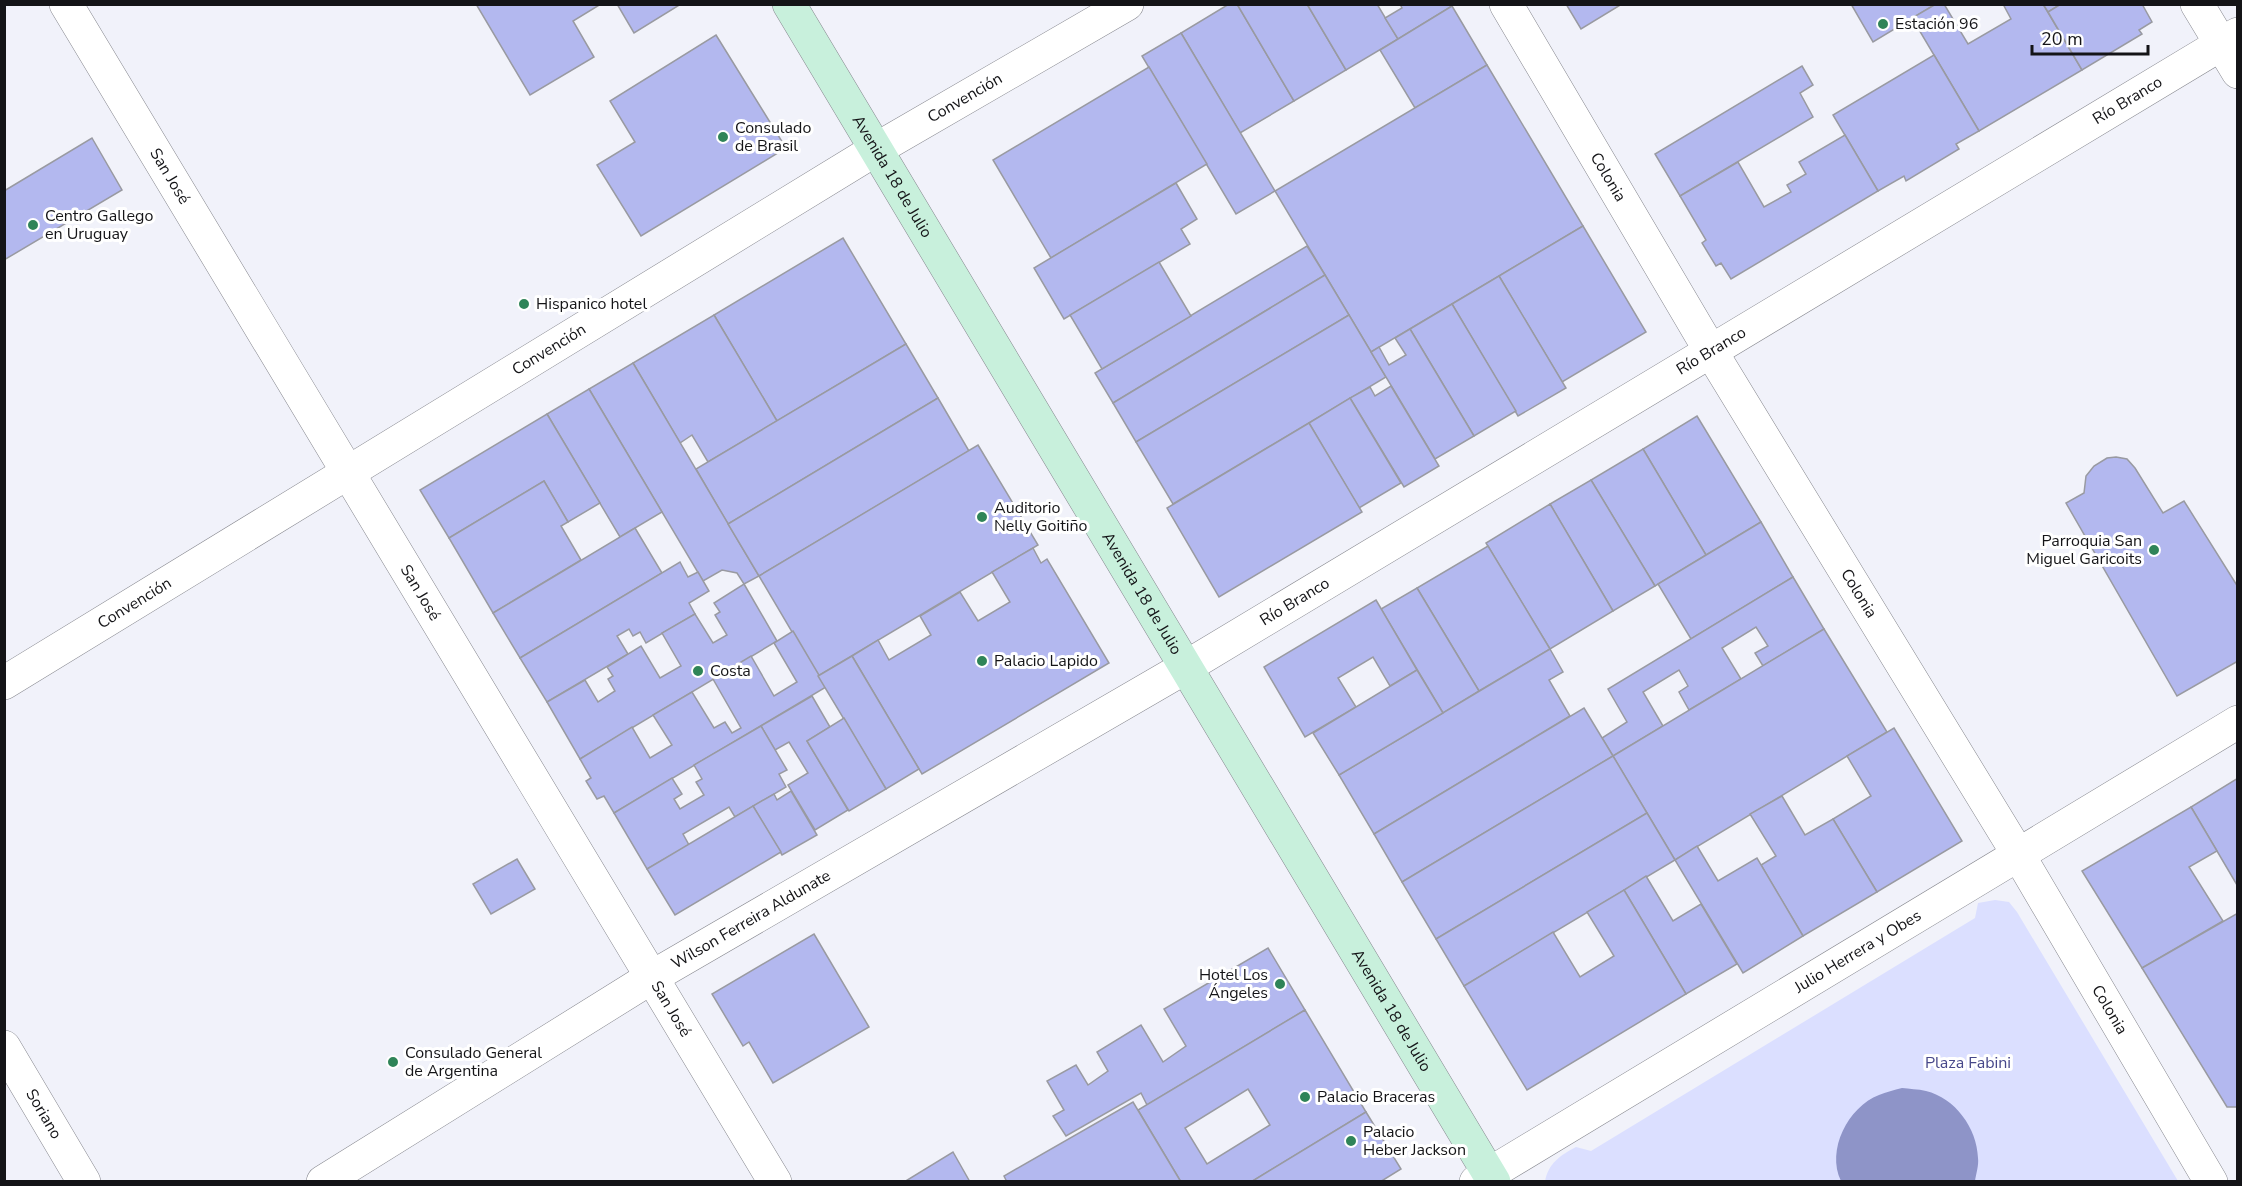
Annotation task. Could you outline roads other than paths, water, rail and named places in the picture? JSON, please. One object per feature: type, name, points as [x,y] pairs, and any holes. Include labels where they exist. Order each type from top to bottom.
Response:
[{"type":"main road","name":"Avenida 18 de Julio","points":[[789,4],[1186,667],[1486,1179]]},
{"type":"street","name":"San José","points":[[66,4],[775,1182]]},
{"type":"street","name":"Convención","points":[[4,683],[350,474],[875,150],[1127,4]]},
{"type":"street","name":"Colonia","points":[[1506,4],[1710,350],[2018,854],[2211,1182]]},
{"type":"street","points":[[2197,4],[2229,39],[2238,72]]},
{"type":"street","name":"Río Branco","points":[[1186,667],[2229,39]]},
{"type":"street","name":"Wilson Ferreira Aldunate","points":[[323,1182],[652,977],[1186,667]]},
{"type":"street","name":"Julio Herrera y Obes","points":[[1486,1179],[2238,722]]},
{"type":"street","name":"Soriano","points":[[4,1047],[84,1182]]},
{"type":"water","points":[[1902,1088],[1923,1090],[1937,1095],[1955,1107],[1969,1125],[1977,1147],[1978,1164],[1975,1181],[1841,1181],[1836,1156],[1838,1143],[1849,1119],[1868,1101]]},
{"type":"place","name":"Estación 96","points":[[1883,24]]},
{"type":"place","name":"Consulado de Brasil","points":[[723,137]]},
{"type":"place","name":"Centro Gallego en Uruguay","points":[[33,225]]},
{"type":"place","name":"Hispanico hotel","points":[[524,304]]},
{"type":"place","name":"Auditorio Nelly Goitiño","points":[[982,517]]},
{"type":"place","name":"Parroquia San Miguel Garicoits","points":[[2154,550]]},
{"type":"place","name":"Palacio Lapido","points":[[982,661]]},
{"type":"place","name":"Costa","points":[[698,671]]},
{"type":"place","name":"Hotel Los Ángeles","points":[[1280,984]]},
{"type":"place","name":"Consulado General de Argentina","points":[[393,1062]]},
{"type":"place","name":"Palacio Braceras","points":[[1305,1097]]},
{"type":"place","name":"Palacio Heber Jackson","points":[[1351,1141]]},
{"type":"park label","name":"Plaza Fabini","points":[[1968,1063]]}]
